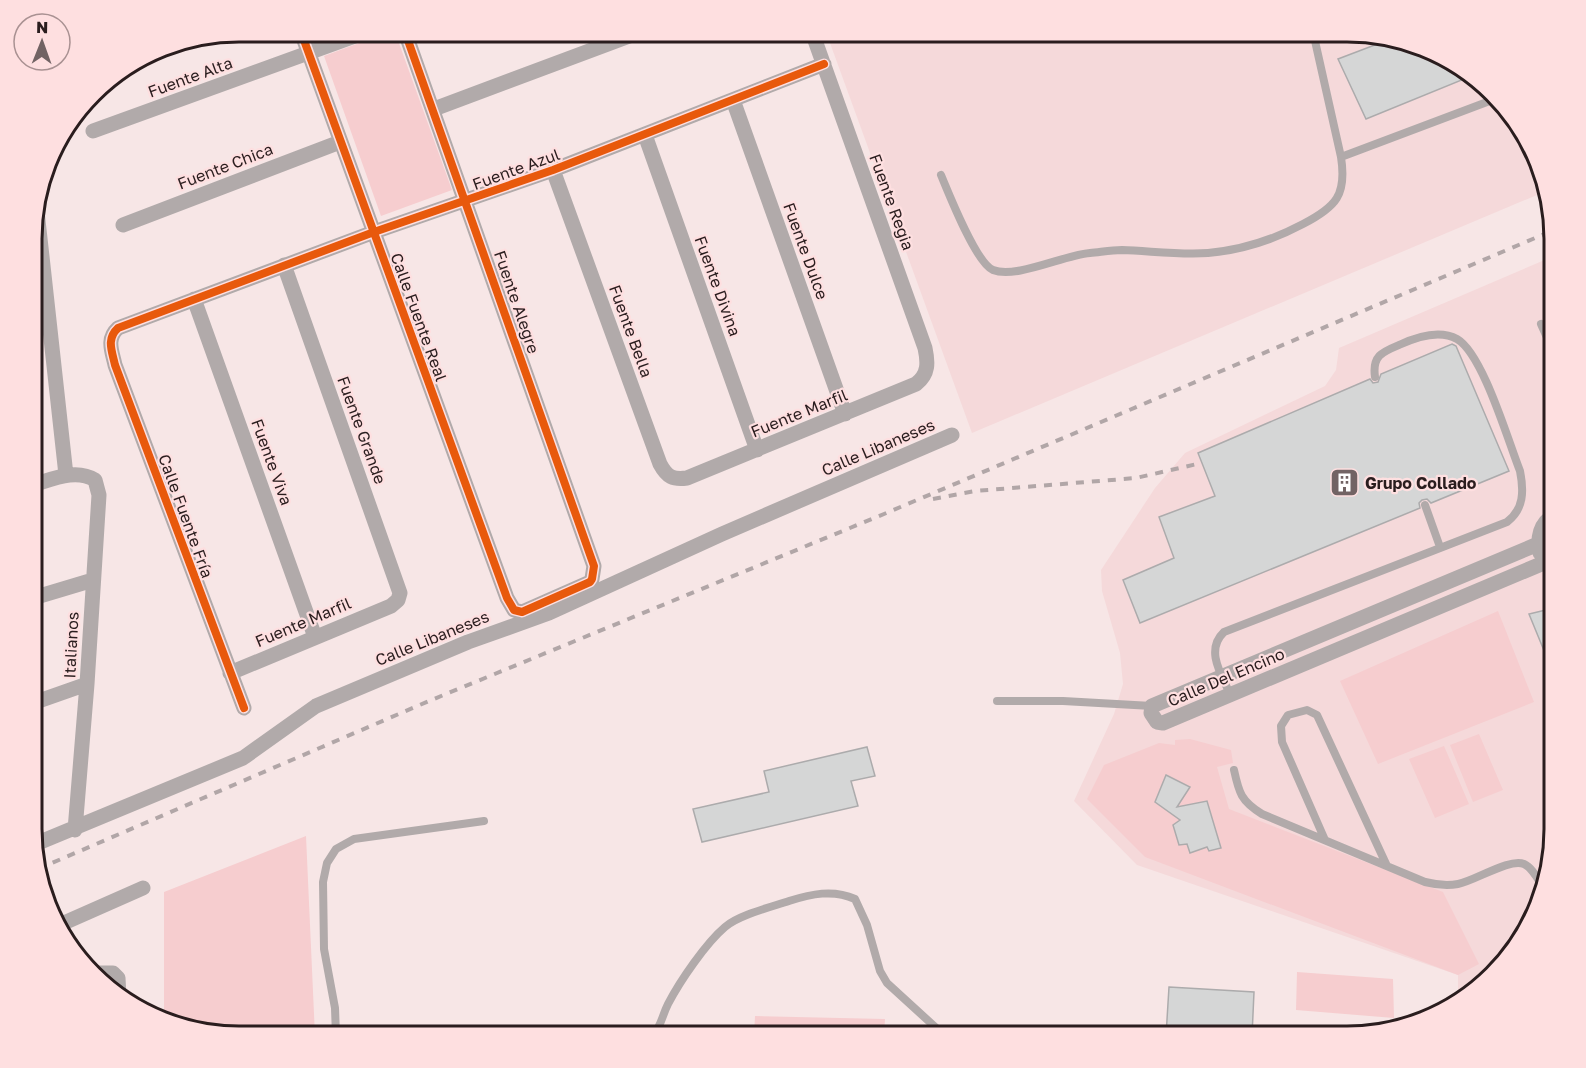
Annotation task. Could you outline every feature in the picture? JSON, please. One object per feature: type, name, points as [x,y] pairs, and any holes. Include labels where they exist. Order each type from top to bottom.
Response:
[{"type":"street","name":"Calle Fuente Real","points":[[305,42],[485,542],[514,610]]},
{"type":"street","name":"Fuente Alta","points":[[93,131],[340,42]]},
{"type":"street","name":"Fuente Alegre","points":[[409,42],[592,556],[594,573],[590,582],[528,610],[517,612],[514,610]]},
{"type":"street","points":[[434,109],[613,42]]},
{"type":"street","name":"Fuente Regia","points":[[816,42],[925,348],[927,365],[924,377],[916,384]]},
{"type":"street","name":"Fuente Azul","points":[[114,332],[118,328],[284,265],[553,170],[824,64]]},
{"type":"street","name":"Fuente Dulce","points":[[733,100],[845,414]]},
{"type":"street","name":"Fuente Divina","points":[[645,135],[757,450]]},
{"type":"street","name":"Fuente Chica","points":[[123,225],[340,142]]},
{"type":"street","name":"Fuente Bella","points":[[553,170],[660,465],[666,475],[671,478],[678,480],[694,475]]},
{"type":"street","points":[[42,246],[73,474],[42,483]]},
{"type":"street","name":"Fuente Grande","points":[[284,265],[400,593],[398,600],[391,606]]},
{"type":"street","name":"Fuente Viva","points":[[194,299],[315,637]]},
{"type":"street","name":"Calle Fuente Fría","points":[[114,332],[110,346],[115,365],[244,708]]},
{"type":"street","name":"Fuente Marfil","points":[[694,475],[916,384]]},
{"type":"street","name":"Calle Libaneses","points":[[43,841],[243,758],[303,714],[327,701],[468,642],[549,612],[722,534],[952,435]]},
{"type":"street","name":"Italianos","points":[[73,474],[95,480],[99,495],[75,830]]},
{"type":"street","points":[[1544,524],[1540,529],[1538,544],[1540,554],[1544,558]]},
{"type":"street","name":"Calle Del Encino","points":[[1538,544],[1152,706],[1150,711],[1152,717],[1161,723],[1544,566]]},
{"type":"street","points":[[42,595],[93,580]]},
{"type":"street","name":"Fuente Marfil","points":[[230,673],[391,606]]},
{"type":"street","points":[[42,700],[87,684]]},
{"type":"street","points":[[66,922],[142,888]]},
{"type":"street","points":[[106,973],[112,973],[118,978],[118,984]]},
{"type":"lane","points":[[942,175],[955,209],[983,262],[991,269],[1003,272],[1085,253],[1120,250],[1207,253],[1242,248],[1283,235],[1322,214],[1335,203],[1342,188],[1341,157],[1316,42]]},
{"type":"lane","points":[[1341,157],[1488,102]]},
{"type":"lane","points":[[1541,324],[1544,331]]},
{"type":"lane","points":[[1230,694],[1214,652],[1214,644],[1224,632],[1507,522],[1516,515],[1520,506],[1522,483],[1520,471],[1485,380],[1473,354],[1464,345],[1456,338],[1444,335],[1420,337],[1385,351],[1373,368],[1375,377]]},
{"type":"lane","points":[[1425,506],[1440,547]]},
{"type":"lane","points":[[998,701],[1063,701],[1152,706]]},
{"type":"lane","points":[[1324,840],[1282,742],[1281,726],[1288,715],[1307,710],[1317,714],[1387,866]]},
{"type":"lane","points":[[1234,770],[1240,794],[1251,807],[1324,840],[1441,886],[1473,880],[1508,864],[1524,864],[1537,879]]},
{"type":"lane","points":[[336,1026],[335,1008],[324,949],[324,882],[327,863],[336,849],[354,839],[484,821]]},
{"type":"lane","points":[[660,1026],[668,1005],[700,955],[726,926],[758,911],[806,896],[843,894],[855,899],[867,925],[880,971],[887,983],[934,1026]]},
{"type":"shaded area","points":[[362,42],[399,42],[452,190],[381,216],[324,56]]},
{"type":"shaded area","points":[[830,42],[1347,42],[1373,44],[1410,52],[1457,75],[1486,100],[1518,140],[1534,176],[1539,194],[972,433]]},
{"type":"shaded area","points":[[1544,260],[1544,842],[1534,892],[1511,939],[1486,968],[1458,991],[1458,975],[1137,865],[1074,801],[1114,714],[1123,684],[1120,653],[1102,591],[1101,570],[1155,488],[1185,453],[1325,386],[1336,370],[1339,348]]},
{"type":"shaded area","points":[[1498,611],[1534,702],[1378,764],[1340,681]]},
{"type":"shaded area","points":[[1479,734],[1503,790],[1473,802],[1450,745]]},
{"type":"shaded area","points":[[1190,739],[1231,750],[1233,763],[1217,767],[1229,809],[1443,892],[1479,964],[1458,975],[1145,857],[1087,799],[1104,765],[1159,743],[1175,745],[1175,740]]},
{"type":"shaded area","points":[[1444,746],[1469,804],[1435,818],[1409,759]]},
{"type":"shaded area","points":[[306,836],[315,1026],[226,1026],[200,1022],[164,1011],[164,892]]},
{"type":"shaded area","points":[[1297,972],[1393,979],[1394,1018],[1296,1010]]},
{"type":"shaded area","points":[[755,1016],[885,1019],[885,1026],[754,1026]]},
{"type":"building","points":[[1376,44],[1386,46],[1410,52],[1434,62],[1463,80],[1366,119],[1338,59]]},
{"type":"building","name":"Grupo Collado","points":[[1452,344],[1456,346],[1509,471],[1431,503],[1427,499],[1422,500],[1419,503],[1420,508],[1140,623],[1123,580],[1174,558],[1159,517],[1215,496],[1198,453],[1370,379],[1373,383],[1378,382],[1381,374]]},
{"type":"building","points":[[1544,610],[1544,651],[1529,614]]},
{"type":"building","points":[[867,747],[875,776],[851,781],[858,806],[702,842],[693,809],[769,792],[764,771]]},
{"type":"building","points":[[1166,775],[1190,787],[1177,807],[1207,801],[1221,848],[1209,851],[1207,847],[1190,853],[1187,844],[1179,845],[1173,825],[1180,820],[1155,802]]},
{"type":"building","points":[[1169,987],[1254,992],[1252,1026],[1167,1026]]},
{"type":"railway","points":[[46,866],[429,701],[884,514],[1544,234]]},
{"type":"railway","points":[[933,499],[975,491],[1136,478],[1197,464]]},
{"type":"cycle path","points":[[305,42],[507,598],[514,610],[522,612],[590,582],[594,566],[409,42]]},
{"type":"cycle path","points":[[244,708],[115,365],[111,350],[114,332],[118,328],[374,232],[553,170],[824,64]]},
{"type":"place","name":"Grupo Collado","points":[[1344,483]]}]
